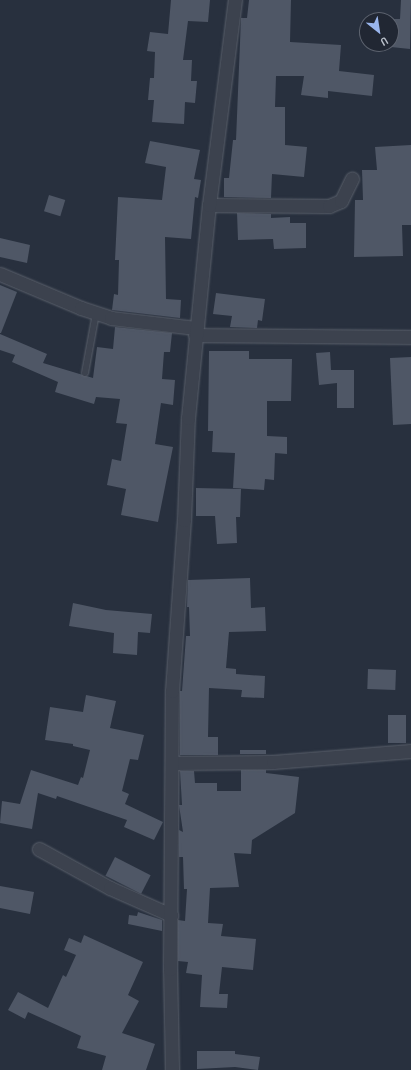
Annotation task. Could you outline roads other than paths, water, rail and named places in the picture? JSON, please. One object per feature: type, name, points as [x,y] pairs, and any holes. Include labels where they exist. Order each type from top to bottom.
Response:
[{"type":"street","points":[[172,1070],[172,691],[184,520],[188,418],[208,205],[235,0]]},
{"type":"street","points":[[208,205],[329,206],[341,201],[352,178]]},
{"type":"street","points":[[0,274],[111,318],[195,331],[411,337]]},
{"type":"street","points":[[172,763],[273,762],[411,751]]},
{"type":"street","points":[[39,849],[110,888],[171,915]]},
{"type":"lane","points":[[85,373],[96,313]]}]
